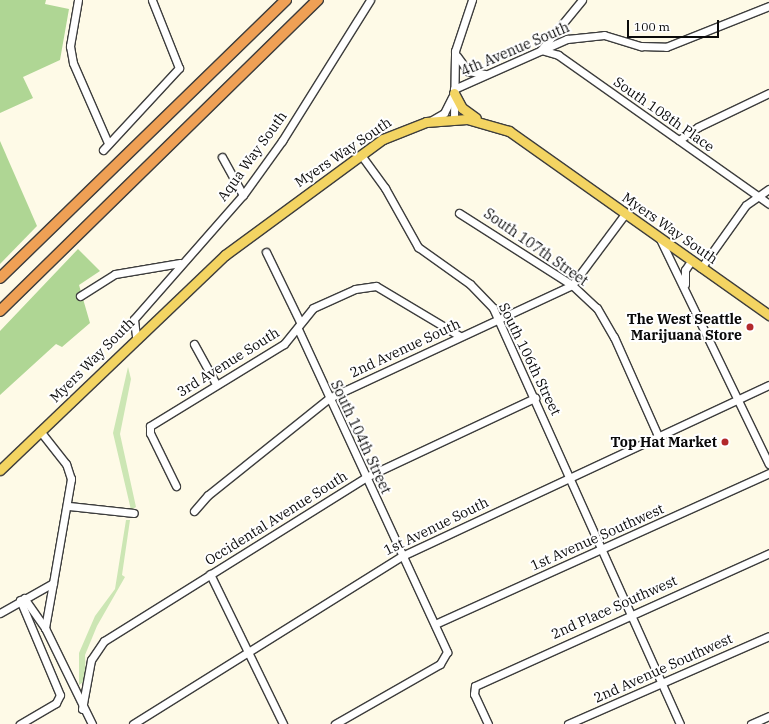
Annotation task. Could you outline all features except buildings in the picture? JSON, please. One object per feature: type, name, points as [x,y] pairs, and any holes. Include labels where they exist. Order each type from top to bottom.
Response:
[{"type":"highway","points":[[0,278],[286,0]]},
{"type":"highway","points":[[0,311],[318,0]]},
{"type":"main road","points":[[454,91],[462,108],[483,121]]},
{"type":"main road","name":"Myers Way South","points":[[0,470],[136,336],[225,255],[392,134],[426,122],[454,118],[483,121],[520,138],[660,239],[769,315]]},
{"type":"street","points":[[78,0],[70,46],[73,63],[108,143]]},
{"type":"street","points":[[102,150],[179,68],[152,0]]},
{"type":"street","name":"Aqua Way South","points":[[136,336],[134,319],[180,263],[243,195],[282,141],[370,0]]},
{"type":"street","points":[[454,118],[456,51],[472,0]]},
{"type":"street","points":[[541,50],[582,0]]},
{"type":"street","name":"4th Avenue South","points":[[454,91],[567,39],[594,34],[641,46],[666,47],[769,6]]},
{"type":"street","name":"South 108th Place","points":[[541,50],[558,55],[769,204]]},
{"type":"street","points":[[456,51],[459,62],[468,71],[491,73]]},
{"type":"street","points":[[426,122],[444,113],[454,91]]},
{"type":"street","points":[[680,140],[698,127],[769,93]]},
{"type":"street","name":"South 106th Street","points":[[361,155],[385,188],[418,247],[470,284],[499,319],[571,476],[680,724]]},
{"type":"street","points":[[222,157],[243,195]]},
{"type":"street","points":[[701,268],[756,195],[769,189]]},
{"type":"street","name":"South 107th Street","points":[[459,213],[572,285],[603,317],[658,436]]},
{"type":"street","name":"2nd Avenue South","points":[[194,511],[208,495],[329,398],[572,285],[626,214]]},
{"type":"street","points":[[660,239],[690,298],[769,464]]},
{"type":"street","name":"South 104th Street","points":[[266,252],[299,325],[329,398],[446,648],[446,657],[440,664],[335,724]]},
{"type":"street","points":[[690,298],[684,275],[691,261]]},
{"type":"street","points":[[80,296],[115,274],[180,263]]},
{"type":"street","name":"3rd Avenue South","points":[[176,486],[150,429],[152,424],[284,344],[313,308],[354,289],[376,286],[460,336]]},
{"type":"street","points":[[194,344],[216,384]]},
{"type":"street","name":"1st Avenue South","points":[[133,724],[402,556],[769,385]]},
{"type":"street","name":"Occidental Avenue South","points":[[82,709],[91,660],[99,645],[210,574],[366,478],[534,398]]},
{"type":"street","points":[[40,430],[68,468],[69,506],[45,628]]},
{"type":"street","name":"1st Avenue Southwest","points":[[434,624],[769,473]]},
{"type":"street","points":[[69,506],[134,513]]},
{"type":"street","name":"2nd Place Southwest","points":[[488,724],[473,690],[489,678],[769,553]]},
{"type":"street","points":[[210,574],[283,724]]},
{"type":"street","points":[[0,613],[22,599],[53,584]]},
{"type":"street","points":[[22,599],[45,628],[82,709],[92,724]]},
{"type":"street","points":[[20,724],[56,703],[60,695],[22,599]]},
{"type":"street","name":"2nd Avenue Southwest","points":[[568,724],[769,636]]},
{"type":"street","points":[[751,724],[769,716]]},
{"type":"green space","points":[[0,0],[46,0],[45,4],[69,9],[60,60],[23,77],[33,98],[0,113]]},
{"type":"green space","points":[[0,141],[37,226],[0,264]]},
{"type":"green space","points":[[78,249],[100,271],[79,285],[90,323],[62,347],[56,344],[0,395],[0,331]]},
{"type":"green space","points":[[128,367],[131,379],[120,434],[136,507],[131,510],[113,433]]},
{"type":"green space","points":[[126,520],[130,520],[122,575],[125,577],[97,626],[85,655],[86,680],[79,685],[79,653],[95,616],[115,589]]},
{"type":"place","name":"The West Seattle Marijuana Store","points":[[750,327]]},
{"type":"place","name":"Top Hat Market","points":[[725,442]]}]
